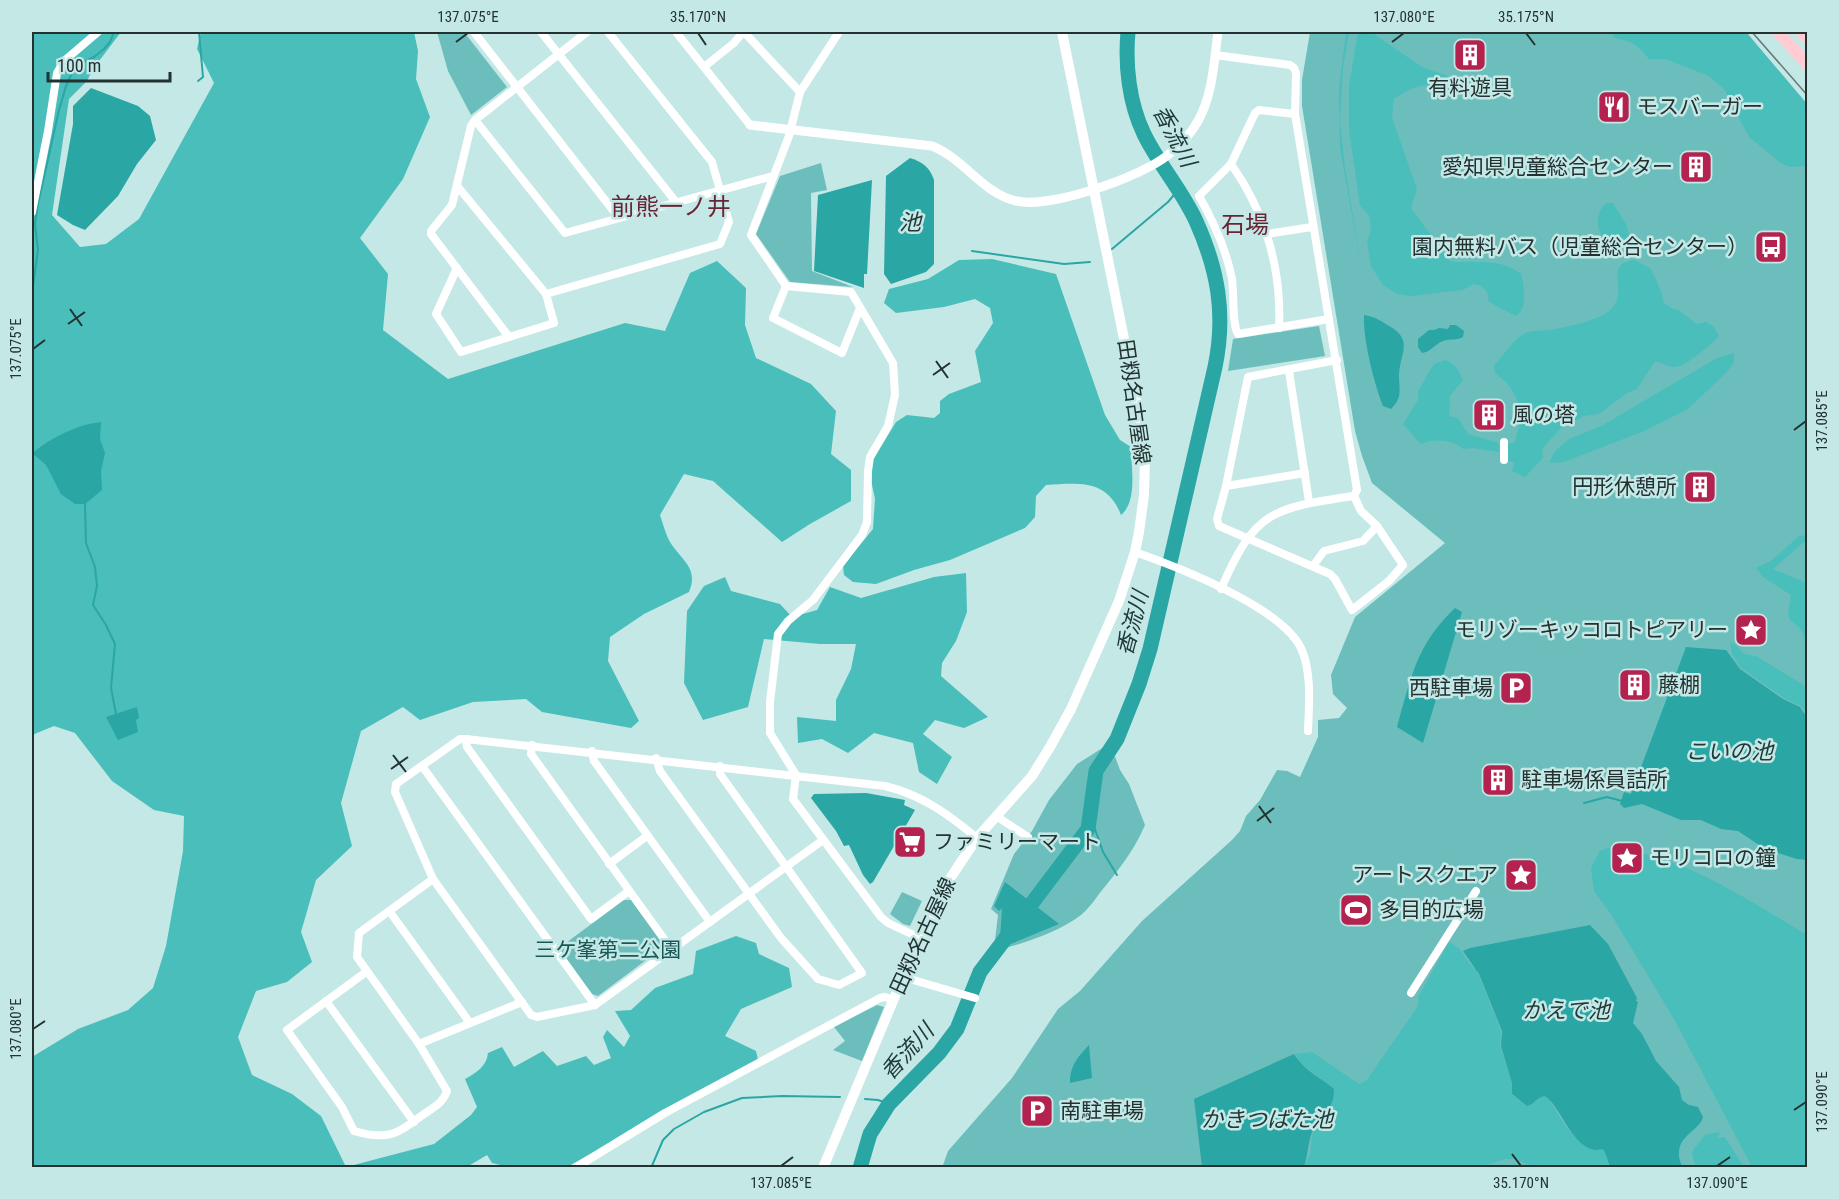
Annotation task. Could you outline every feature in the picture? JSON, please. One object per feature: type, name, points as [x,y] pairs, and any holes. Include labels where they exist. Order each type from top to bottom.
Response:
[{"type":"main road","name":"田籾名古屋線","points":[[823,1167],[941,892],[954,869],[977,838],[1032,776],[1071,709],[1119,601],[1135,552],[1144,495],[1145,459],[1141,423],[1062,32]]},
{"type":"main road","points":[[1778,32],[1808,65]]},
{"type":"main road","points":[[1801,32],[1808,39]]},
{"type":"street","points":[[32,212],[57,73],[64,61],[98,32]]},
{"type":"street","points":[[474,32],[619,218]]},
{"type":"street","points":[[541,32],[676,202]]},
{"type":"street","points":[[509,337],[430,234],[452,205],[471,126],[475,120],[587,32]]},
{"type":"street","points":[[546,294],[720,244],[729,222],[712,162],[608,32]]},
{"type":"street","points":[[676,32],[750,125],[932,146],[956,159],[987,188],[1017,201],[1047,201],[1094,189],[1151,166],[1167,156],[1198,122],[1209,94],[1218,32]]},
{"type":"street","points":[[704,67],[734,43],[743,32],[800,92]]},
{"type":"street","points":[[786,286],[751,235],[789,130],[800,92],[839,32]]},
{"type":"street","points":[[1215,55],[1290,65],[1296,73],[1295,114],[1357,490],[1354,496]]},
{"type":"street","points":[[1295,114],[1259,110],[1255,113],[1245,139],[1231,164],[1200,196],[1215,224],[1227,259],[1235,299],[1234,329],[1238,334],[1329,319]]},
{"type":"street","points":[[475,120],[565,233],[773,176]]},
{"type":"street","points":[[1231,164],[1248,190],[1267,234],[1279,287],[1279,328]]},
{"type":"street","points":[[457,268],[436,314],[461,352],[554,323],[546,294],[458,187]]},
{"type":"street","points":[[1267,234],[1312,227]]},
{"type":"street","points":[[786,286],[773,318],[842,353],[860,308]]},
{"type":"street","points":[[786,286],[851,292],[893,363],[895,395],[888,426],[870,457],[867,522],[862,535],[813,600],[788,621],[778,634],[770,702],[770,733],[796,775],[794,799],[823,840],[881,917],[888,923],[920,938]]},
{"type":"street","points":[[1336,360],[1289,371],[1248,377],[1217,519],[1220,526],[1330,574],[1352,610],[1389,581],[1403,565],[1377,526],[1361,511],[1354,496]]},
{"type":"street","points":[[1289,371],[1309,502]]},
{"type":"street","points":[[1504,442],[1504,460]]},
{"type":"street","points":[[1226,486],[1305,472]]},
{"type":"street","points":[[1221,589],[1247,538],[1260,523],[1283,509],[1309,502],[1354,496]]},
{"type":"street","points":[[1313,566],[1324,551],[1363,541],[1377,526]]},
{"type":"street","points":[[1135,552],[1156,559],[1221,589],[1270,614],[1283,624],[1301,649],[1307,682],[1308,731]]},
{"type":"street","points":[[823,840],[595,1005],[537,1017],[531,1015],[433,879],[395,792],[396,784],[460,739],[466,738],[885,786],[928,801],[977,838]]},
{"type":"street","points":[[466,738],[467,747],[591,919],[629,891]]},
{"type":"street","points":[[532,745],[531,754],[672,950]]},
{"type":"street","points":[[592,752],[594,760],[710,922]]},
{"type":"street","points":[[656,759],[660,771],[781,938],[818,979],[839,985],[862,973],[720,774],[720,766]]},
{"type":"street","points":[[422,766],[595,1005]]},
{"type":"street","points":[[996,816],[1028,837]]},
{"type":"street","points":[[609,864],[647,836]]},
{"type":"street","points":[[366,972],[287,1030],[342,1107],[354,1131],[373,1137],[399,1133],[444,1100],[447,1091],[419,1044],[357,957],[360,933],[433,879]]},
{"type":"street","points":[[1411,993],[1476,891]]},
{"type":"street","points":[[390,912],[470,1023]]},
{"type":"street","points":[[903,977],[975,998]]},
{"type":"street","points":[[575,1167],[665,1113],[880,999],[885,997],[893,1000]]},
{"type":"street","points":[[326,1001],[414,1122]]},
{"type":"street","points":[[419,1044],[522,1002]]},
{"type":"green space","points":[[437,32],[464,32],[507,87],[471,115],[448,71]]},
{"type":"green space","points":[[1310,32],[1746,32],[1807,104],[1807,1167],[942,1168],[948,1151],[1012,1078],[1058,1009],[1080,991],[1142,921],[1232,840],[1240,831],[1246,816],[1260,800],[1277,770],[1287,771],[1300,777],[1318,737],[1318,720],[1339,718],[1347,708],[1333,694],[1331,675],[1355,617],[1445,543],[1372,483],[1355,431],[1302,106],[1302,80]]},
{"type":"green space","points":[[821,163],[827,190],[811,193],[812,271],[853,287],[790,282],[756,234],[780,176]]},
{"type":"green space","points":[[1319,326],[1325,356],[1228,371],[1233,339]]},
{"type":"green space","points":[[1104,747],[1113,751],[1120,770],[1129,784],[1145,825],[1141,835],[1119,869],[1081,915],[1045,935],[1005,948],[995,940],[998,915],[991,909],[1014,854],[1032,831],[1049,800],[1077,764]]},
{"type":"green space","points":[[902,892],[922,901],[910,926],[903,924],[890,914]]},
{"type":"green space","name":"三ケ峯第二公園","points":[[624,900],[631,900],[662,943],[661,949],[598,996],[592,994],[559,948]]},
{"type":"green space","points":[[877,1005],[884,1007],[862,1061],[833,1050],[845,1041],[834,1027]]},
{"type":"shaded area","points":[[32,32],[121,32],[93,69],[87,81],[69,99],[52,215],[80,247],[106,244],[139,219],[214,83],[197,49],[201,32],[414,32],[418,51],[416,79],[430,117],[403,179],[360,238],[388,274],[383,330],[448,379],[625,323],[665,331],[690,273],[717,261],[746,288],[745,325],[756,358],[811,384],[836,411],[831,454],[851,470],[851,501],[782,542],[713,481],[684,474],[660,515],[670,542],[691,571],[692,584],[689,592],[644,614],[610,637],[608,661],[639,721],[631,728],[542,712],[526,699],[473,702],[420,720],[403,707],[361,731],[341,803],[352,846],[316,880],[301,932],[312,962],[287,982],[256,991],[238,1037],[252,1075],[292,1094],[321,1116],[346,1167],[434,1144],[471,1115],[477,1107],[465,1079],[477,1072],[488,1053],[502,1047],[514,1067],[543,1051],[557,1066],[586,1056],[594,1065],[611,1058],[603,1037],[607,1030],[624,1047],[630,1036],[615,1011],[631,1010],[655,988],[693,974],[696,951],[736,936],[756,943],[759,954],[789,968],[792,987],[741,1009],[725,1036],[756,1051],[758,1060],[567,1167],[509,1167],[492,1163],[487,1155],[465,1168],[386,1168],[385,1166],[376,1168],[32,1167],[32,1057],[78,1029],[128,1010],[153,988],[166,946],[183,851],[184,816],[154,810],[112,781],[75,733],[54,726],[32,735]]},
{"type":"shaded area","points":[[1346,32],[1349,32],[1343,68],[1340,121],[1345,168],[1362,270],[1340,148],[1339,89]]},
{"type":"shaded area","points":[[1358,32],[1371,32],[1422,67],[1458,80],[1459,85],[1455,88],[1438,85],[1416,87],[1394,99],[1392,118],[1417,189],[1411,208],[1450,261],[1500,264],[1521,274],[1524,303],[1516,316],[1489,302],[1487,291],[1479,285],[1473,284],[1463,290],[1411,296],[1397,294],[1383,285],[1371,266],[1367,242],[1371,231],[1369,215],[1360,206],[1349,130],[1349,86]]},
{"type":"shaded area","points":[[1611,32],[1746,32],[1807,104],[1807,166],[1790,167],[1781,163],[1749,137],[1724,89],[1709,76],[1665,59],[1649,59],[1631,42],[1615,38]]},
{"type":"shaded area","points":[[1606,203],[1613,203],[1626,224],[1629,235],[1623,244],[1615,248],[1608,247],[1598,225],[1599,214]]},
{"type":"shaded area","points":[[992,259],[1056,274],[1105,415],[1120,440],[1131,447],[1132,493],[1130,501],[1121,515],[1115,503],[1100,489],[1081,484],[1046,485],[1036,496],[1035,517],[1025,528],[950,560],[876,584],[853,582],[844,575],[843,566],[873,529],[875,499],[870,465],[896,422],[907,415],[934,418],[940,413],[940,401],[949,394],[981,382],[975,351],[993,323],[990,308],[975,299],[944,307],[896,313],[884,303],[889,289],[928,279],[959,260]]},
{"type":"shaded area","points":[[1635,260],[1651,269],[1664,303],[1680,311],[1697,324],[1706,322],[1713,326],[1719,336],[1698,355],[1679,366],[1674,367],[1655,361],[1637,389],[1627,393],[1599,414],[1584,416],[1561,428],[1542,449],[1543,458],[1525,477],[1512,471],[1514,463],[1507,460],[1508,443],[1514,443],[1520,413],[1515,396],[1504,380],[1495,373],[1494,366],[1513,343],[1526,333],[1570,326],[1603,315],[1613,307],[1617,299],[1619,268],[1624,263]]},
{"type":"shaded area","points":[[1734,353],[1734,362],[1728,371],[1688,409],[1644,431],[1564,462],[1549,463],[1555,451],[1569,439],[1603,425],[1717,358]]},
{"type":"shaded area","points":[[1445,360],[1454,365],[1463,380],[1450,396],[1449,416],[1458,418],[1468,434],[1499,443],[1499,452],[1473,448],[1463,449],[1443,441],[1421,444],[1403,424],[1418,400],[1418,392],[1434,364]]},
{"type":"shaded area","points":[[1807,535],[1807,542],[1804,542],[1773,569],[1807,583],[1807,657],[1804,636],[1800,628],[1790,620],[1788,614],[1791,595],[1763,577],[1756,568],[1771,561],[1799,536]]},
{"type":"shaded area","points":[[966,573],[967,612],[956,641],[942,663],[941,676],[988,717],[964,728],[935,720],[923,734],[952,757],[937,784],[919,772],[913,743],[874,733],[848,753],[822,739],[798,743],[797,717],[836,721],[836,700],[851,669],[856,644],[820,644],[764,639],[748,707],[703,720],[684,683],[687,611],[704,586],[725,577],[731,591],[780,604],[792,617],[817,610],[830,587],[861,598],[934,577]]},
{"type":"shaded area","points":[[1730,642],[1744,654],[1756,656],[1802,684],[1807,690],[1807,714],[1801,706],[1784,698],[1740,667],[1732,654]]},
{"type":"shaded area","points":[[1608,848],[1635,852],[1687,868],[1736,893],[1807,935],[1807,1167],[1752,1167],[1674,1019],[1612,916],[1594,891],[1591,868],[1600,851]]},
{"type":"shaded area","points":[[1449,942],[1462,952],[1476,969],[1501,1031],[1500,1045],[1512,1083],[1512,1095],[1527,1106],[1545,1096],[1564,1124],[1580,1142],[1593,1149],[1604,1150],[1609,1167],[1535,1167],[1514,1159],[1505,1159],[1477,1168],[1304,1167],[1310,1154],[1317,1125],[1333,1103],[1334,1089],[1303,1065],[1295,1054],[1312,1052],[1359,1084],[1366,1081],[1416,1009],[1419,1002],[1418,997]]},
{"type":"shaded area","points":[[1720,1133],[1717,1138],[1725,1137],[1744,1167],[1709,1167],[1704,1164],[1701,1166],[1695,1164],[1693,1150],[1705,1135]]},
{"type":"water","points":[[91,88],[138,106],[150,116],[156,140],[137,164],[118,196],[85,230],[57,215],[73,124],[73,106]]},
{"type":"water","name":"池","points":[[910,158],[925,166],[934,180],[934,264],[926,272],[891,284],[884,274],[886,176]]},
{"type":"water","points":[[872,180],[867,274],[864,274],[864,288],[814,271],[818,195]]},
{"type":"water","points":[[1364,315],[1377,319],[1397,331],[1403,342],[1399,397],[1391,409],[1383,406],[1376,386],[1367,349]]},
{"type":"water","points":[[1450,325],[1456,325],[1464,331],[1463,337],[1443,341],[1422,353],[1418,347],[1418,339],[1429,330],[1448,329]]},
{"type":"water","points":[[101,422],[100,439],[105,453],[101,471],[102,490],[85,504],[75,504],[61,494],[46,465],[32,453],[65,433]]},
{"type":"water","points":[[1455,608],[1462,612],[1423,743],[1397,727],[1411,678],[1423,649],[1431,635]]},
{"type":"water","name":"こいの池","points":[[1686,647],[1726,650],[1740,669],[1783,699],[1800,707],[1808,719],[1807,860],[1765,849],[1738,831],[1721,829],[1701,820],[1681,820],[1642,804],[1624,808],[1620,804],[1624,792],[1631,794]]},
{"type":"water","points":[[137,707],[138,732],[118,740],[106,717]]},
{"type":"water","points":[[866,793],[905,800],[904,805],[915,810],[870,884],[863,875],[849,845],[844,846],[836,831],[811,798],[814,794]]},
{"type":"water","points":[[1005,882],[1059,924],[1006,946],[1000,939],[1002,908],[999,911],[994,906]]},
{"type":"water","name":"かえで池","points":[[1590,925],[1608,944],[1637,998],[1633,1023],[1642,1034],[1656,1061],[1679,1087],[1682,1100],[1698,1107],[1703,1117],[1698,1126],[1682,1142],[1679,1156],[1682,1167],[1610,1167],[1604,1150],[1595,1150],[1579,1142],[1557,1109],[1545,1096],[1527,1106],[1512,1094],[1512,1083],[1501,1046],[1502,1031],[1479,974],[1463,951]]},
{"type":"water","points":[[1089,1045],[1092,1078],[1070,1083],[1073,1066]]},
{"type":"water","name":"かきつばた池","points":[[1294,1054],[1309,1070],[1334,1089],[1330,1108],[1316,1124],[1311,1134],[1304,1167],[1202,1167],[1194,1099]]},
{"type":"waterway","points":[[32,294],[38,250],[35,224],[38,204],[66,86],[75,66],[94,57],[104,49],[114,32]]},
{"type":"waterway","points":[[198,81],[203,77],[199,32]]},
{"type":"waterway","name":"香流川","points":[[860,1168],[870,1134],[889,1104],[939,1053],[957,1029],[980,972],[1088,829],[1096,771],[1117,739],[1150,649],[1215,367],[1220,310],[1215,275],[1204,239],[1184,199],[1144,134],[1135,110],[1128,71],[1128,32]]},
{"type":"waterway","points":[[1112,249],[1168,202],[1179,189]]},
{"type":"waterway","points":[[972,251],[1064,264],[1090,262]]},
{"type":"waterway","points":[[85,504],[86,543],[95,567],[97,586],[93,605],[115,644],[111,688],[116,714]]},
{"type":"waterway","points":[[1584,803],[1607,797],[1622,801]]},
{"type":"waterway","points":[[1090,815],[1103,852],[1117,875]]},
{"type":"waterway","points":[[651,1168],[663,1140],[674,1129],[704,1112],[742,1098],[840,1097]]},
{"type":"waterway","points":[[865,1099],[889,1104]]},
{"type":"tram line","points":[[1752,32],[1808,96]]},
{"type":"place","name":"有料遊具","points":[[1470,55]]},
{"type":"place","name":"モスバーガー","points":[[1614,107]]},
{"type":"place","name":"愛知県児童総合センター","points":[[1696,167]]},
{"type":"place","name":"園内無料バス（児童総合センター）","points":[[1771,247]]},
{"type":"place","name":"風の塔","points":[[1489,415]]},
{"type":"place","name":"円形休憩所","points":[[1700,487]]},
{"type":"place","name":"モリゾーキッコロトピアリー","points":[[1751,630]]},
{"type":"place","name":"藤棚","points":[[1635,685]]},
{"type":"place","name":"西駐車場","points":[[1516,688]]},
{"type":"place","name":"駐車場係員詰所","points":[[1498,780]]},
{"type":"place","name":"ファミリーマート","points":[[910,842]]},
{"type":"place","name":"モリコロの鐘","points":[[1627,858]]},
{"type":"place","name":"アートスクエア","points":[[1521,875]]},
{"type":"place","name":"多目的広場","points":[[1356,910]]},
{"type":"place","name":"南駐車場","points":[[1037,1111]]},
{"type":"district","name":"前熊一ノ井","points":[[671,207]]},
{"type":"district","name":"石場","points":[[1245,225]]}]
